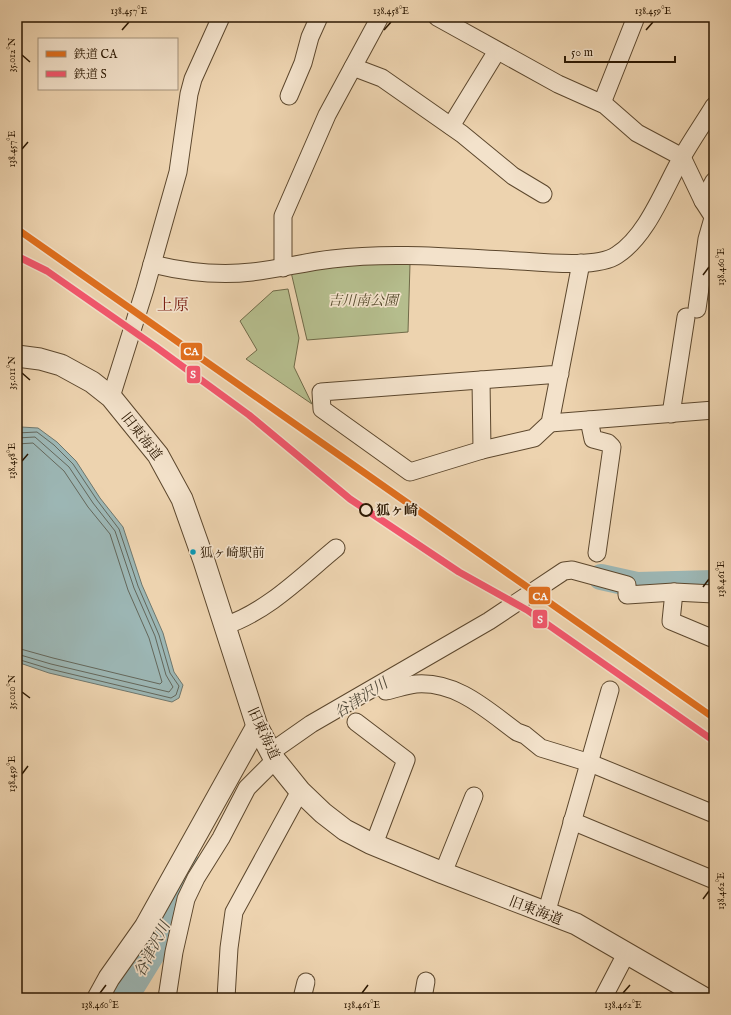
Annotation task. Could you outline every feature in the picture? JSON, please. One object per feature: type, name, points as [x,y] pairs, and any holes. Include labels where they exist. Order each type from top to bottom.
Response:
[{"type":"street","points":[[111,397],[145,289],[178,172],[189,94],[193,80],[221,17]]},
{"type":"street","points":[[289,96],[303,63],[310,37],[319,17]]},
{"type":"street","points":[[283,268],[283,216],[327,115],[380,17]]},
{"type":"street","points":[[437,17],[558,84],[602,103],[616,113],[637,133],[682,157],[703,201],[713,218],[691,313],[671,414]]},
{"type":"street","points":[[602,103],[636,17]]},
{"type":"street","points":[[451,126],[498,50]]},
{"type":"street","points":[[353,67],[382,78],[451,126],[513,176],[543,194]]},
{"type":"street","points":[[152,264],[182,271],[210,273],[251,272],[333,259],[369,257],[436,257],[581,263],[602,262],[616,256],[628,247],[646,223],[682,157],[714,106]]},
{"type":"street","points":[[703,201],[714,181]]},
{"type":"street","points":[[560,374],[321,392],[322,409],[410,472],[482,450],[534,438],[550,423],[560,374],[581,263]]},
{"type":"street","name":"旧東海道","points":[[17,356],[40,358],[60,365],[92,382],[111,397],[158,455],[182,499],[204,561],[257,726],[273,756],[300,791],[323,813],[345,830],[374,844],[546,914],[576,924],[704,998]]},
{"type":"street","points":[[481,380],[482,450]]},
{"type":"street","points":[[550,423],[714,410]]},
{"type":"street","points":[[589,420],[593,439],[608,442],[612,447],[597,553]]},
{"type":"street","points":[[224,626],[243,620],[287,589],[336,548]]},
{"type":"street","points":[[167,998],[174,952],[186,899],[196,878],[221,838],[247,788],[273,756],[311,724],[488,621],[564,571],[572,570],[627,585],[627,595],[674,592],[714,594]]},
{"type":"street","points":[[674,592],[671,621],[714,639]]},
{"type":"street","points":[[382,684],[386,691],[416,684],[438,685],[461,692],[517,732],[525,735],[541,748],[590,763],[714,814]]},
{"type":"street","points":[[546,914],[610,690]]},
{"type":"street","points":[[356,722],[406,760],[374,844]]},
{"type":"street","points":[[98,998],[109,978],[145,927],[257,726]]},
{"type":"street","points":[[226,998],[229,948],[234,912],[300,791]]},
{"type":"street","points":[[443,873],[474,796]]},
{"type":"street","points":[[572,821],[714,880]]},
{"type":"street","points":[[603,998],[626,954]]},
{"type":"street","points":[[423,998],[426,981]]},
{"type":"green space","name":"吉川南公園","points":[[365,264],[410,264],[408,332],[307,340],[291,272]]},
{"type":"green space","name":"吉川南公園","points":[[288,289],[299,338],[294,367],[312,404],[246,359],[257,350],[240,321],[273,291]]},
{"type":"water","points":[[21,427],[38,428],[57,442],[76,461],[100,498],[123,527],[142,585],[163,633],[174,672],[183,685],[179,698],[172,702],[49,673],[17,662],[17,429]]},
{"type":"waterway","name":"谷津沢川","points":[[601,577],[637,585],[714,583]]},
{"type":"waterway","name":"谷津沢川","points":[[125,998],[157,946],[171,910],[194,869]]},
{"type":"rail line","name":"CA","points":[[17,229],[714,718]]},
{"type":"rail line","name":"S","points":[[17,256],[47,271],[156,347],[249,415],[350,499],[459,572],[527,610],[714,741]]},
{"type":"place","name":"狐ヶ崎","points":[[366,510]]},
{"type":"place","name":"狐ヶ崎駅前","points":[[193,552]]},
{"type":"district","name":"上原","points":[[173,304]]}]
